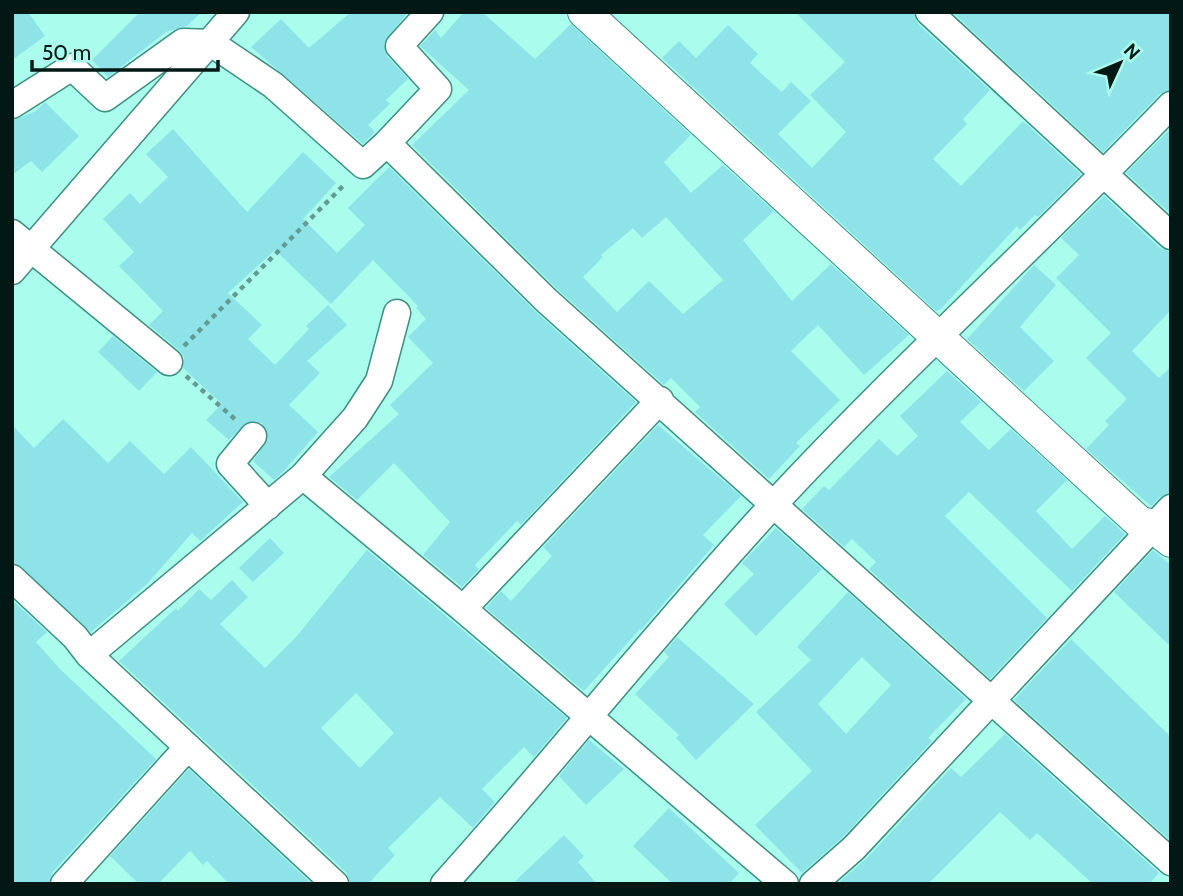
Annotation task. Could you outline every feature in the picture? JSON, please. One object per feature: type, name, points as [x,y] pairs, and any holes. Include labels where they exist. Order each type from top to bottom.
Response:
[{"type":"main road","points":[[587,13],[1139,522],[1165,525]]},
{"type":"street","points":[[12,271],[22,241],[211,43],[236,12]]},
{"type":"street","points":[[12,105],[72,67],[105,98],[183,42],[211,43],[273,85],[363,165],[439,89],[399,46],[430,12]]},
{"type":"street","points":[[929,12],[1171,236]]},
{"type":"street","points":[[444,884],[775,503],[937,335],[1104,175],[1171,105]]},
{"type":"street","points":[[387,143],[546,300],[775,503],[1171,862]]},
{"type":"street","points":[[22,241],[169,362]]},
{"type":"street","points":[[89,655],[303,475],[355,418],[379,381],[397,313]]},
{"type":"street","points":[[463,609],[660,400]]},
{"type":"street","points":[[253,436],[230,464],[268,506]]},
{"type":"street","points":[[303,475],[785,884]]},
{"type":"street","points":[[813,884],[854,848],[991,700],[1165,525]]},
{"type":"street","points":[[12,578],[75,637],[89,655],[335,884]]},
{"type":"street","points":[[64,884],[188,747]]},
{"type":"path","points":[[253,436],[169,362],[363,165]]},
{"type":"building","points":[[12,12],[28,12],[45,36],[12,60]]},
{"type":"building","points":[[140,12],[202,12],[187,26],[166,32],[108,77],[92,60]]},
{"type":"building","points":[[351,12],[408,12],[384,43],[387,56],[408,79],[386,100],[390,104],[368,125],[375,132],[363,144],[251,47],[281,19],[309,48]]},
{"type":"building","points":[[464,12],[482,12],[535,59],[571,24],[691,135],[664,162],[691,193],[723,165],[774,211],[743,240],[792,301],[831,264],[909,335],[864,375],[818,325],[791,351],[840,400],[796,443],[800,446],[769,479],[695,412],[700,407],[671,378],[664,385],[557,289],[412,145],[469,90],[420,46],[435,30],[441,38]],"holes":[[[666,217],[723,280],[683,314],[649,281],[617,312],[583,277],[603,257],[601,255],[633,228],[642,238]]]},
{"type":"building","points":[[795,12],[914,12],[918,24],[990,90],[963,119],[967,124],[933,159],[961,186],[1023,121],[1081,174],[1038,217],[1035,215],[1020,230],[1017,226],[940,310],[936,311],[662,58],[679,41],[696,58],[728,25],[758,54],[750,63],[782,92],[791,82],[811,101],[778,134],[812,168],[846,132],[810,95],[845,62]]},
{"type":"building","points":[[952,12],[1171,12],[1171,90],[1160,94],[1103,152]]},
{"type":"building","points":[[45,102],[79,136],[42,172],[31,161],[12,175],[12,121],[36,111]]},
{"type":"building","points":[[1171,128],[1171,214],[1126,173]]},
{"type":"building","points":[[173,129],[247,212],[303,152],[336,183],[303,219],[337,253],[365,225],[348,208],[389,167],[535,311],[636,402],[521,525],[517,521],[475,565],[479,569],[462,587],[423,555],[450,522],[394,463],[357,500],[329,477],[399,414],[390,405],[433,363],[408,337],[426,319],[416,308],[418,306],[373,260],[331,304],[275,250],[228,293],[262,325],[248,339],[275,365],[309,329],[306,326],[328,305],[347,325],[307,361],[320,373],[289,405],[318,432],[283,472],[274,480],[253,461],[268,439],[262,423],[247,422],[229,440],[206,420],[222,404],[183,368],[184,357],[179,350],[149,325],[163,311],[119,266],[134,252],[103,219],[130,193],[140,204],[168,177],[146,154]]},
{"type":"building","points":[[1104,196],[1160,248],[1171,252],[1171,310],[1132,351],[1159,378],[1171,367],[1171,493],[1160,497],[1151,506],[1086,449],[1109,425],[1105,421],[1127,399],[1086,358],[1111,333],[1056,278],[1079,255],[1061,238]]},
{"type":"building","points":[[1034,265],[1056,285],[1020,327],[1054,361],[1024,391],[967,339]]},
{"type":"building","points":[[113,336],[157,372],[139,391],[98,352]]},
{"type":"building","points":[[947,371],[981,402],[960,422],[989,450],[1011,429],[1067,480],[1036,511],[1072,549],[1105,516],[1125,534],[1072,591],[969,492],[945,516],[1047,618],[990,679],[869,569],[876,562],[852,539],[844,547],[802,509],[824,486],[829,490],[879,439],[897,456],[918,436],[900,416]]},
{"type":"building","points":[[63,419],[108,463],[130,441],[164,474],[191,447],[243,502],[200,541],[192,533],[147,584],[91,632],[12,560],[12,425],[34,448]]},
{"type":"building","points":[[658,425],[741,496],[703,535],[714,545],[584,691],[486,608],[501,591],[511,601],[552,556],[543,547]]},
{"type":"building","points":[[776,528],[822,569],[756,636],[724,604],[754,574],[742,563]]},
{"type":"building","points":[[270,538],[284,553],[253,582],[239,568]]},
{"type":"building","points":[[367,550],[567,718],[534,757],[524,747],[482,789],[495,802],[473,828],[440,797],[388,848],[395,855],[368,884],[350,884],[346,872],[119,661],[176,608],[178,611],[199,589],[211,600],[232,580],[248,597],[220,624],[265,668],[296,637]],"holes":[[[356,693],[394,733],[360,768],[321,728]]]},
{"type":"building","points":[[1153,550],[1171,565],[1171,647],[1114,592]]},
{"type":"building","points":[[848,592],[966,699],[928,738],[932,741],[843,837],[802,873],[755,825],[812,771],[756,712],[811,660],[797,647]],"holes":[[[862,657],[891,685],[846,734],[818,704]]]},
{"type":"building","points":[[12,600],[47,632],[36,642],[60,669],[156,759],[52,873],[49,884],[12,884]]},
{"type":"building","points":[[677,637],[754,704],[696,760],[676,738],[679,735],[635,694],[669,657],[664,652]]},
{"type":"building","points":[[1071,639],[1171,737],[1171,841],[1014,700]]},
{"type":"building","points":[[1005,734],[1159,873],[1149,884],[1093,884],[1037,833],[1030,840],[1000,812],[928,884],[837,884],[866,859],[951,768],[961,777]]},
{"type":"building","points":[[589,740],[624,769],[586,805],[559,776]]},
{"type":"building","points":[[189,769],[312,884],[229,884],[207,861],[203,865],[190,851],[158,884],[139,884],[110,856]]},
{"type":"building","points":[[669,808],[739,873],[729,884],[673,884],[633,846]]},
{"type":"building","points":[[564,835],[584,856],[578,862],[597,884],[512,884]]}]
